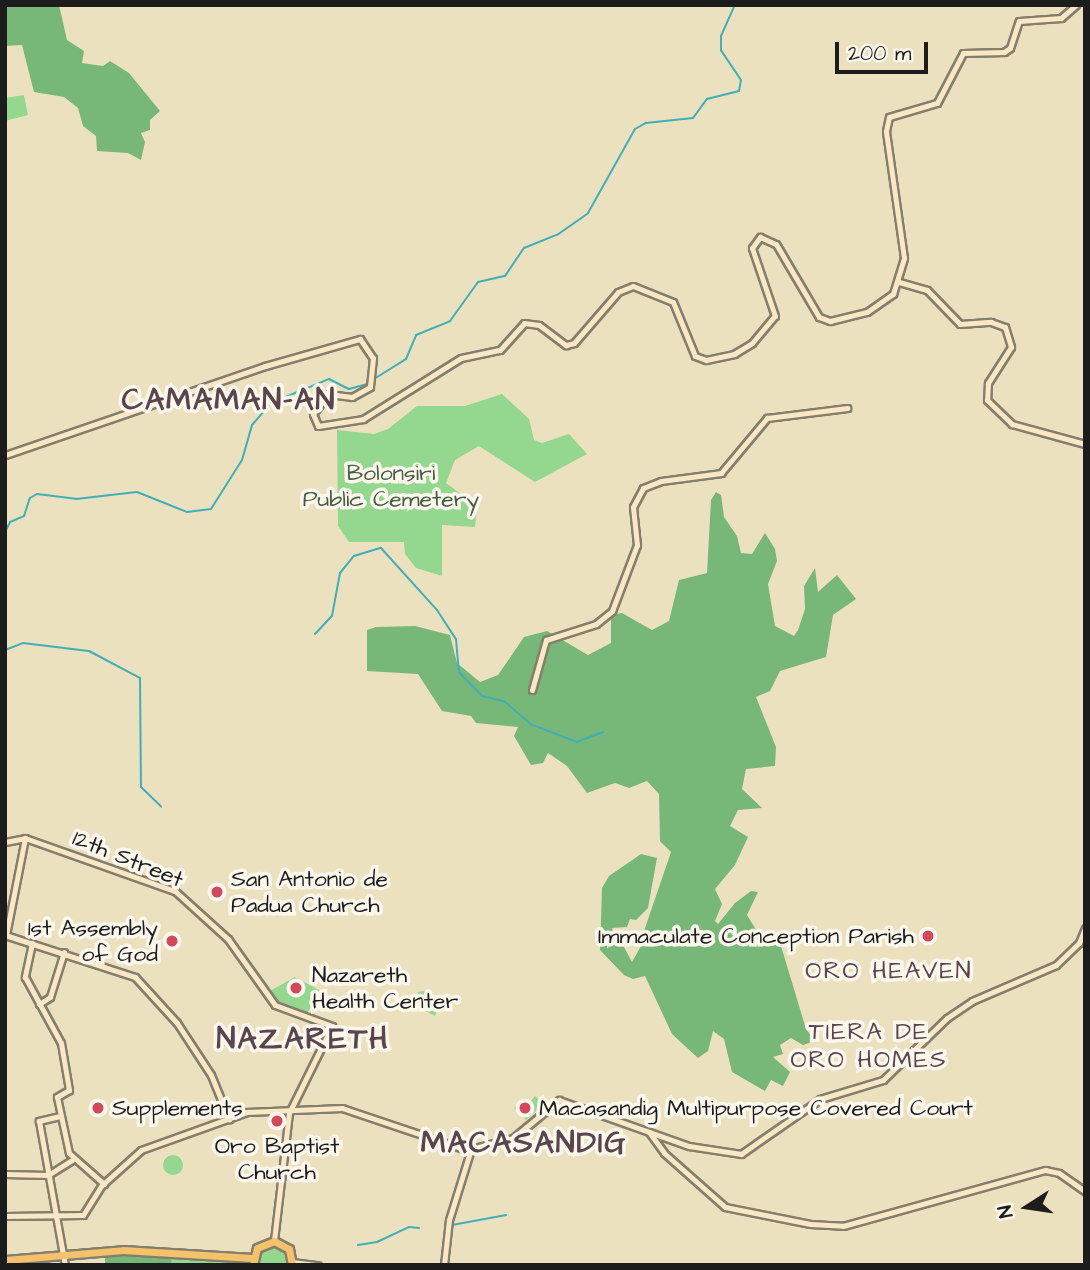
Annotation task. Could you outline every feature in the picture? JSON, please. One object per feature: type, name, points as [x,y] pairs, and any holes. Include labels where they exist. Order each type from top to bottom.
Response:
[{"type":"main road","points":[[5,455],[357,340],[364,341],[371,351],[373,380],[356,396],[324,396],[313,414],[318,426],[367,417],[409,386],[461,358],[500,350],[524,323],[539,326],[566,345],[574,343],[618,292],[633,286],[673,302],[695,356],[706,360],[740,352],[775,316],[752,248],[760,237],[776,244],[822,320],[872,310],[889,300],[899,282],[905,250],[887,142],[889,117],[937,103],[964,53],[1004,52],[1010,48],[1019,21],[1061,18],[1076,5]]},
{"type":"main road","points":[[899,282],[927,290],[960,324],[991,321],[1005,327],[1011,347],[988,383],[987,400],[1012,424],[1085,444]]},
{"type":"main road","points":[[532,690],[545,640],[596,624],[612,611],[638,545],[632,507],[643,488],[661,481],[721,473],[767,418],[847,408]]},
{"type":"main road","points":[[5,842],[25,838],[5,935],[64,952],[138,979],[177,1023],[220,1095],[229,1119]]},
{"type":"main road","name":"12th Street","points":[[25,838],[175,891],[228,939],[275,1005],[332,1026],[289,1113]]},
{"type":"main road","points":[[5,1216],[83,1215],[104,1184],[149,1146],[247,1112],[289,1113],[342,1108],[456,1149],[471,1149],[513,1138],[559,1100],[691,1147],[730,1155],[745,1153],[820,1099],[877,1084],[950,1016],[992,990],[1049,970],[1083,939],[1085,929]]},
{"type":"main road","points":[[32,943],[25,977],[61,1043],[69,1090],[61,1092],[57,1097],[72,1160]]},
{"type":"main road","points":[[39,1004],[50,997],[64,952]]},
{"type":"main road","points":[[274,1241],[289,1113]]},
{"type":"main road","points":[[60,1116],[39,1121],[65,1265]]},
{"type":"main road","points":[[648,1131],[664,1153],[725,1207],[810,1224],[843,1226],[1045,1170],[1059,1173],[1085,1191]]},
{"type":"main road","points":[[444,1265],[449,1220],[471,1149]]},
{"type":"main road","points":[[72,1160],[87,1165],[104,1184]]},
{"type":"main road","points":[[5,1174],[48,1175],[72,1160]]},
{"type":"main road","points":[[14,1261],[63,1254],[136,1250],[253,1262],[259,1246],[274,1241],[287,1247],[292,1263],[318,1265]]},
{"type":"green space","points":[[5,5],[59,5],[67,40],[84,51],[82,63],[103,66],[110,61],[129,73],[160,111],[150,120],[150,130],[141,133],[145,142],[141,160],[128,153],[97,151],[96,136],[83,126],[78,108],[64,97],[34,92],[22,45],[5,46]]},
{"type":"green space","points":[[24,95],[28,115],[5,121],[5,98]]},
{"type":"green space","name":"Bolonsiri Public Cemetery","points":[[502,394],[529,419],[534,440],[542,443],[569,434],[587,454],[535,482],[479,446],[455,460],[446,483],[477,506],[475,527],[442,525],[442,576],[416,568],[405,554],[404,542],[349,542],[338,526],[337,430],[374,434],[388,429],[417,406],[465,406]]},
{"type":"green space","points":[[716,492],[721,495],[724,517],[737,536],[741,553],[752,554],[765,533],[775,549],[777,561],[768,584],[775,626],[794,636],[805,609],[804,586],[815,568],[818,592],[837,575],[856,599],[833,615],[826,657],[780,671],[770,691],[756,697],[776,747],[775,766],[746,769],[742,789],[762,808],[738,810],[730,826],[748,837],[735,865],[715,889],[722,904],[715,921],[718,924],[735,903],[751,891],[758,892],[747,915],[766,946],[778,936],[806,1029],[815,1041],[803,1045],[791,1038],[780,1045],[783,1054],[773,1057],[790,1072],[783,1086],[771,1080],[765,1091],[732,1072],[724,1039],[713,1031],[708,1051],[698,1058],[672,1034],[645,976],[633,979],[624,975],[600,950],[602,888],[609,876],[641,854],[657,858],[648,908],[636,920],[630,919],[627,927],[612,928],[616,944],[624,947],[632,962],[646,937],[644,931],[671,852],[660,841],[659,794],[647,781],[629,788],[615,783],[587,793],[567,766],[548,753],[543,763],[531,765],[514,736],[518,727],[476,723],[471,716],[442,711],[418,674],[367,671],[367,630],[376,627],[415,626],[450,635],[457,663],[480,682],[498,675],[524,637],[547,631],[588,655],[611,643],[611,615],[622,613],[652,630],[669,621],[679,580],[707,573],[711,500]]},
{"type":"green space","points":[[295,977],[321,991],[306,1015],[275,1003],[268,992]]},
{"type":"green space","points":[[423,991],[441,999],[435,1016],[420,1008],[418,992]]},
{"type":"green space","name":"Macasandig Multipurpose Covered Court","points":[[535,1096],[544,1104],[526,1120],[514,1108],[525,1098],[530,1102]]},
{"type":"green space","points":[[173,1155],[180,1158],[183,1165],[180,1172],[173,1175],[166,1172],[163,1165],[166,1158]]},
{"type":"green space","points":[[264,1245],[278,1245],[286,1250],[289,1265],[256,1265],[257,1252]]},
{"type":"green space","points":[[105,1256],[182,1257],[246,1265],[105,1265]]},
{"type":"green space","points":[[105,1256],[172,1256],[171,1265],[105,1265]]},
{"type":"waterway","points":[[374,379],[406,359],[416,335],[450,321],[478,282],[505,276],[524,248],[557,235],[588,213],[635,129],[646,123],[693,118],[707,99],[739,91],[741,80],[721,50],[721,36],[735,5]]},
{"type":"waterway","points":[[5,532],[10,522],[24,516],[30,498],[37,494],[76,499],[137,492],[187,512],[211,509],[242,460],[252,425],[271,403],[329,379],[349,389],[368,384]]},
{"type":"waterway","points":[[315,634],[332,616],[340,573],[354,556],[381,548],[437,610],[456,639],[459,672],[482,696],[504,701],[530,724],[577,742],[603,732]]},
{"type":"waterway","points":[[5,650],[23,643],[89,651],[140,678],[141,787],[161,806]]},
{"type":"waterway","points":[[452,1225],[506,1215]]},
{"type":"waterway","points":[[358,1245],[377,1242],[409,1227],[419,1228]]},
{"type":"place","name":"San Antonio de Padua Church","points":[[217,892]]},
{"type":"place","name":"Immaculate Conception Parish","points":[[928,936]]},
{"type":"place","name":"1st Assembly of God","points":[[172,941]]},
{"type":"place","name":"Nazareth Health Center","points":[[296,988]]},
{"type":"place","name":"Supplements","points":[[98,1108]]},
{"type":"place","name":"Macasandig Multipurpose Covered Court","points":[[525,1108]]},
{"type":"place","name":"Oro Baptist Church","points":[[277,1121]]},
{"type":"district","name":"CAMAMAN-AN","points":[[229,400]]},
{"type":"district","name":"ORO HEAVEN","points":[[889,972]]},
{"type":"district","name":"NAZARETH","points":[[303,1039]]},
{"type":"district","name":"TIERA DE ORO HOMES","points":[[869,1047]]},
{"type":"district","name":"MACASANDIG","points":[[524,1143]]}]
